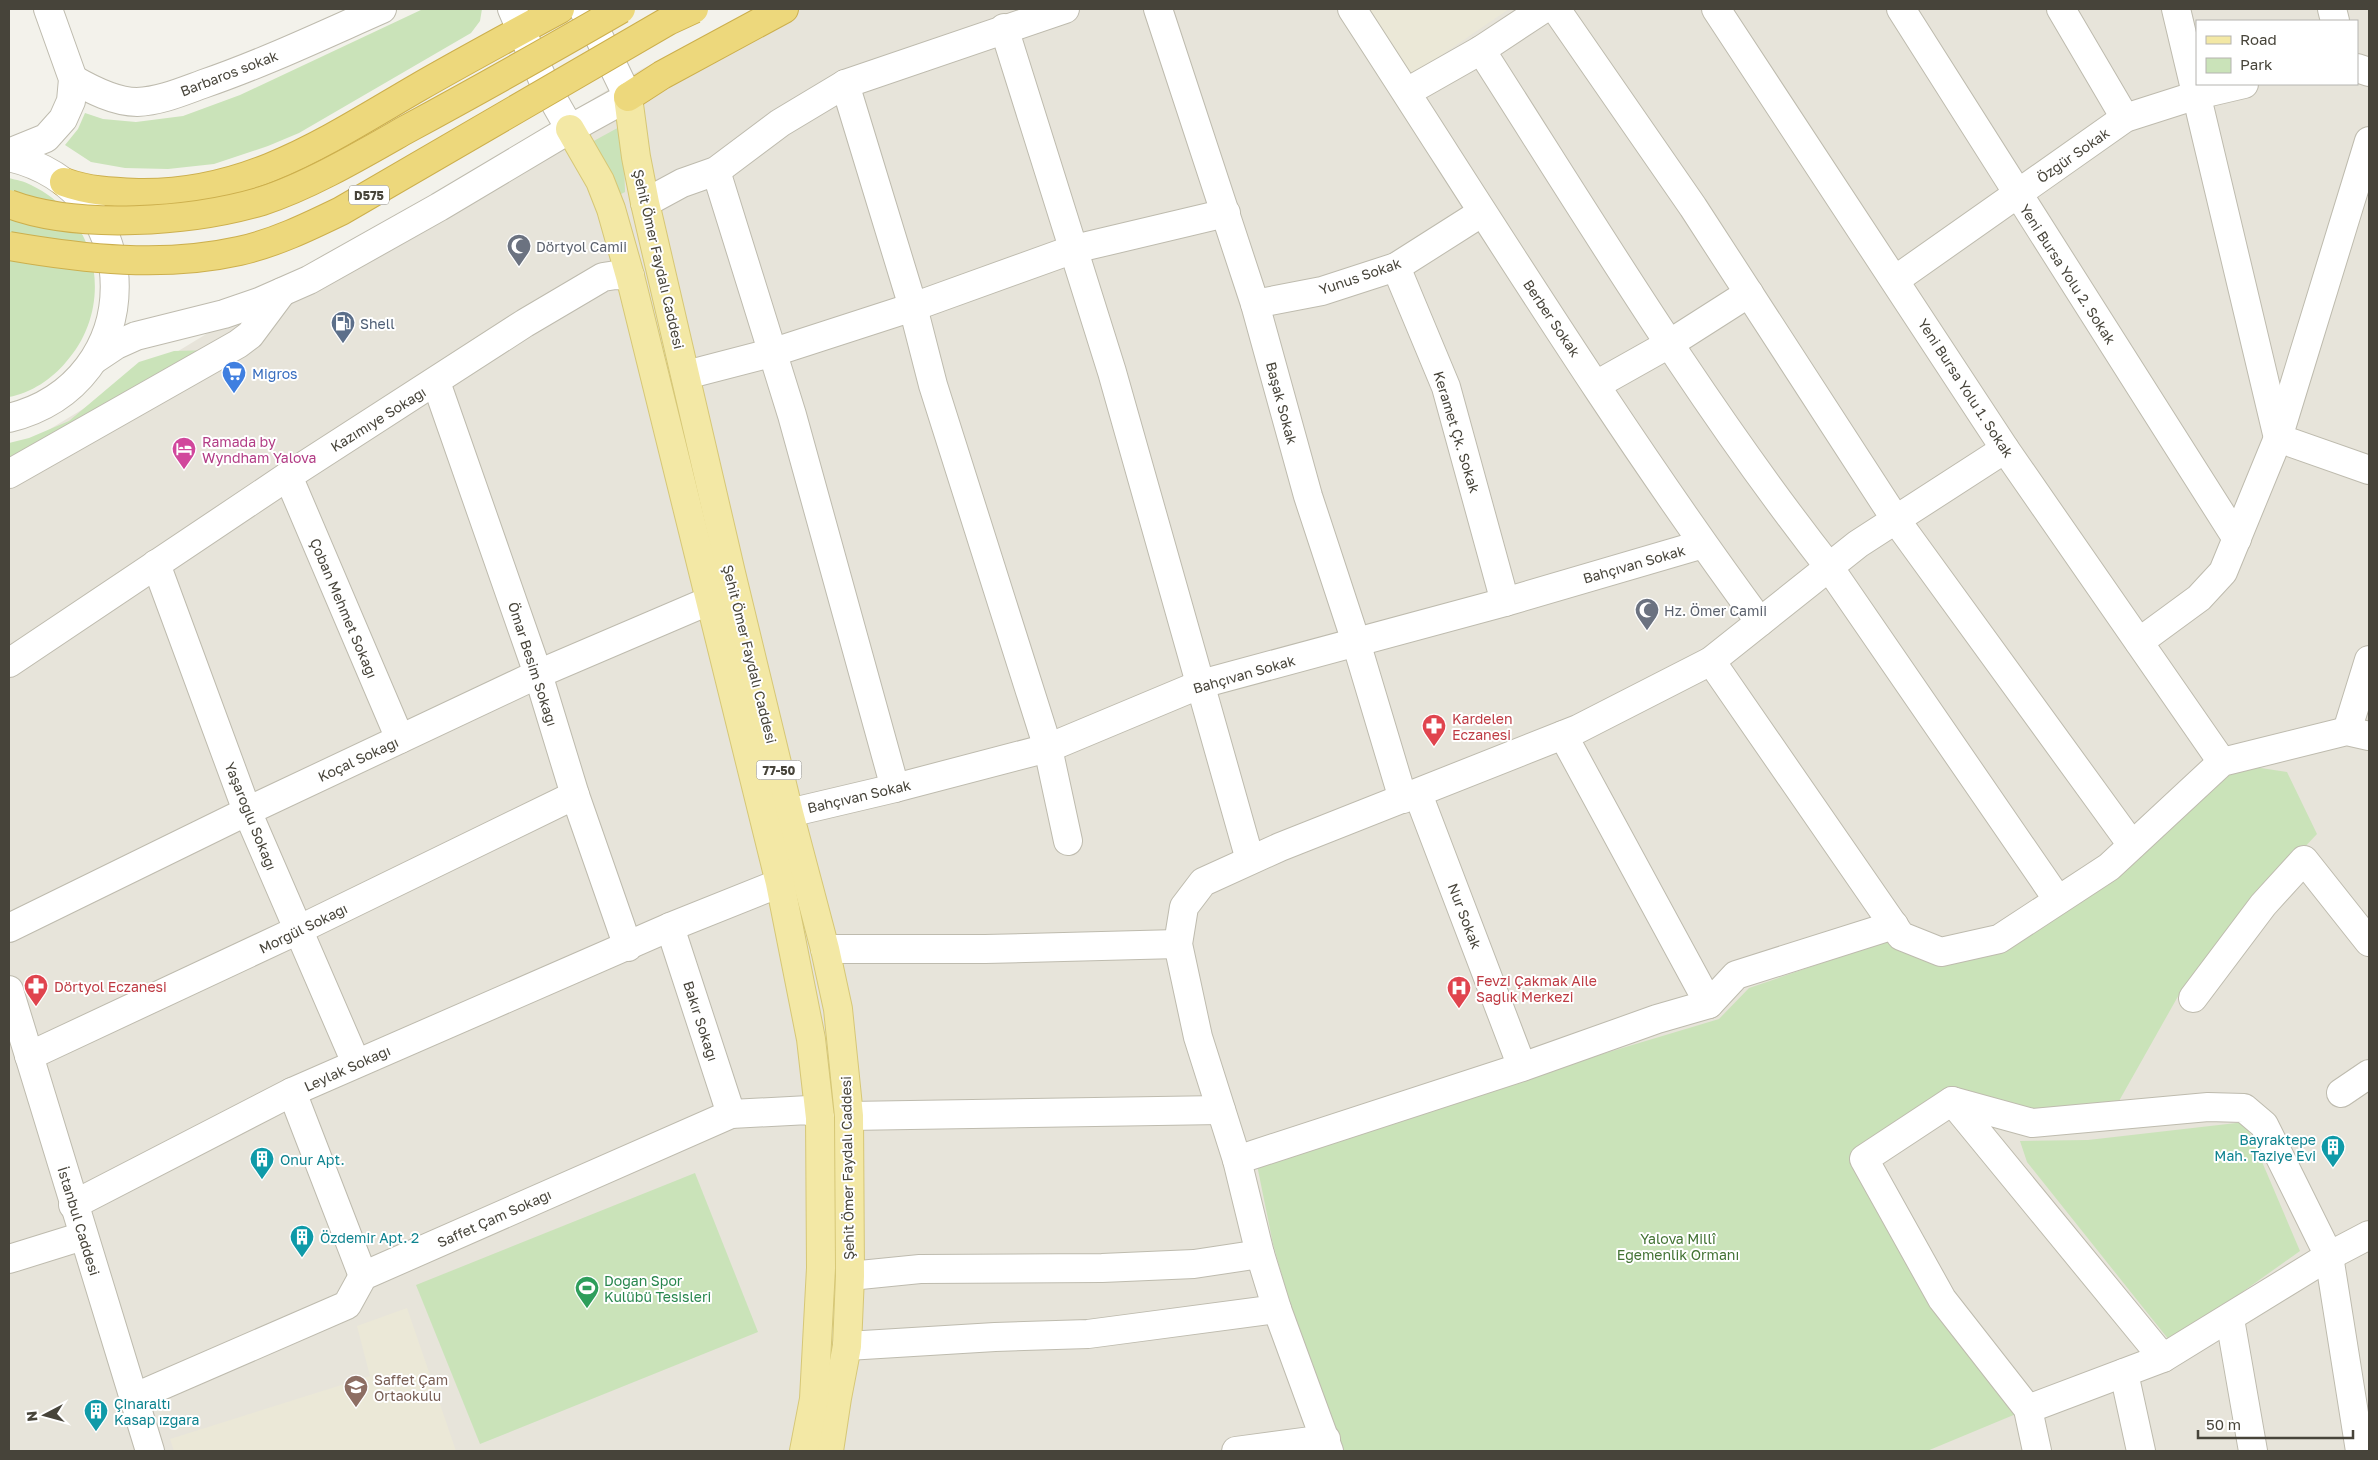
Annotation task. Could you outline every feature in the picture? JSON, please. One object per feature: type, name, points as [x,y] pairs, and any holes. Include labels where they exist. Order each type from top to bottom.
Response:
[{"type":"highway","points":[[64,182],[86,190],[157,193],[204,187],[247,177],[317,147],[516,20],[560,9]]},
{"type":"highway","points":[[9,204],[24,210],[55,216],[138,220],[175,219],[262,201],[316,178],[365,153],[621,9]]},
{"type":"highway","name":"D575","points":[[9,246],[52,254],[154,261],[239,251],[295,234],[341,212],[618,50],[694,9]]},
{"type":"highway","points":[[628,97],[662,76],[784,9]]},
{"type":"main road","name":"Şehit Ömer Faydalı Caddesi","points":[[628,97],[636,157],[645,203],[789,813],[826,949],[838,1009],[848,1116],[850,1276],[847,1346],[836,1398],[829,1451]]},
{"type":"main road","name":"Şehit Ömer Faydalı Caddesi","points":[[570,129],[600,181],[611,209],[630,276],[780,883],[811,1039],[820,1118],[821,1268],[814,1399],[804,1451]]},
{"type":"street","points":[[9,153],[46,138],[63,119],[71,100],[73,79],[48,9]]},
{"type":"street","name":"Barbaros sokak","points":[[73,79],[94,91],[114,98],[135,102],[159,100],[235,73],[382,9]]},
{"type":"street","points":[[95,359],[116,345],[136,336],[224,314],[282,292],[351,258],[628,97],[598,35],[583,9]]},
{"type":"street","points":[[645,203],[682,183],[716,171],[780,123],[845,84],[1004,28],[1065,9]]},
{"type":"street","name":"Başak Sokak","points":[[1158,9],[1255,304],[1308,496],[1356,642],[1411,796]]},
{"type":"street","name":"Berber Sokak","points":[[1352,9],[1407,92],[1482,213],[1596,385],[1703,544],[1760,622]]},
{"type":"street","points":[[1407,92],[1481,50],[1543,9]]},
{"type":"street","points":[[1556,9],[1693,208],[1896,520],[2132,845]]},
{"type":"street","name":"Yeni Bursa Yolu 1. Sokak","points":[[1716,9],[2005,449],[2222,762]]},
{"type":"street","name":"Yeni Bursa Yolu 2. Sokak","points":[[1901,9],[2237,538]]},
{"type":"street","points":[[2061,9],[2125,118]]},
{"type":"street","points":[[2176,9],[2278,438]]},
{"type":"street","points":[[516,20],[546,87],[570,129]]},
{"type":"street","points":[[1004,28],[1112,372],[1250,860]]},
{"type":"street","points":[[1481,50],[1669,344],[1792,520],[1830,567],[2058,900]]},
{"type":"street","points":[[845,84],[913,307],[933,386],[1048,748],[1068,841]]},
{"type":"street","name":"Özgür Sokak","points":[[1895,280],[2125,118],[2197,95],[2240,85]]},
{"type":"street","points":[[2139,642],[2199,598],[2223,572],[2278,438],[2369,142]]},
{"type":"street","points":[[9,157],[44,169],[64,182],[84,201],[100,224],[110,250],[115,278],[114,306],[108,333],[95,359],[77,382],[55,400],[29,413],[9,418]]},
{"type":"street","points":[[716,171],[771,353],[795,425],[895,788]]},
{"type":"street","points":[[686,375],[771,353],[913,307],[1074,249],[1226,213]]},
{"type":"street","name":"Yunus Sokak","points":[[1255,304],[1322,291],[1396,267],[1482,213]]},
{"type":"street","name":"Keramet Çk. Sokak","points":[[1396,267],[1446,387],[1505,602]]},
{"type":"street","name":"Kazımıye Sokağı","points":[[9,663],[288,476],[436,382],[524,323],[604,277],[616,275],[630,276]]},
{"type":"street","points":[[9,474],[238,344],[250,335],[282,292]]},
{"type":"street","points":[[1596,385],[1669,344],[1749,293]]},
{"type":"street","name":"Ömar Besim Sokağı","points":[[436,382],[538,674],[575,796],[628,947]]},
{"type":"street","points":[[2278,438],[2369,470]]},
{"type":"street","points":[[1236,1451],[1327,1445],[1277,1309],[1260,1254],[1237,1160],[1198,1037],[1178,944],[1184,907],[1203,882],[1250,860],[1563,735],[1711,661],[1858,544],[2005,449]]},
{"type":"street","name":"Çoban Mehmet Sokağı","points":[[288,476],[400,739]]},
{"type":"street","name":"Bahçıvan Sokak","points":[[789,813],[895,788],[1048,748],[1201,684],[1505,602],[1703,544]]},
{"type":"street","name":"Yaşaroğlu Sokağı","points":[[156,564],[247,811],[356,1063]]},
{"type":"street","name":"Koçal Sokağı","points":[[9,928],[247,811],[538,674],[711,600]]},
{"type":"street","points":[[1711,661],[1901,936],[1941,952],[1999,939],[2109,867],[2222,762],[2358,733],[2369,660]]},
{"type":"street","points":[[1563,735],[1709,1004]]},
{"type":"street","name":"Morgül Sokağı","points":[[29,1056],[298,930],[575,796]]},
{"type":"street","name":"Nur Sokak","points":[[1411,796],[1522,1067]]},
{"type":"street","points":[[2193,998],[2263,905],[2304,860],[2369,942]]},
{"type":"street","name":"Leylak Sokağı","points":[[74,1205],[292,1092],[628,947],[670,927],[780,883]]},
{"type":"street","points":[[1237,1160],[1522,1067],[1658,1019],[1709,1004],[1736,975],[1894,925]]},
{"type":"street","name":"Bakır Sokağı","points":[[670,927],[731,1114]]},
{"type":"street","points":[[826,949],[985,949],[1178,944]]},
{"type":"street","name":"İstanbul Caddesi","points":[[9,990],[150,1451]]},
{"type":"street","points":[[2341,1093],[2369,1074]]},
{"type":"street","points":[[133,1398],[347,1305],[363,1276],[292,1092]]},
{"type":"street","points":[[1952,1101],[2163,1358]]},
{"type":"street","points":[[2036,1451],[2028,1409],[1942,1299],[1864,1158],[1952,1101],[2032,1122],[2208,1107],[2244,1108],[2264,1125],[2329,1256],[2360,1451]]},
{"type":"street","name":"Saffet Çam Sokağı","points":[[363,1276],[731,1114],[809,1110],[820,1118]]},
{"type":"street","points":[[848,1116],[1221,1110]]},
{"type":"street","points":[[2028,1409],[2163,1358],[2230,1319],[2329,1256],[2369,1235]]},
{"type":"street","points":[[9,1259],[83,1236]]},
{"type":"street","points":[[850,1276],[920,1269],[1102,1268],[1194,1264],[1260,1254]]},
{"type":"street","points":[[847,1346],[995,1337],[1088,1334],[1277,1309]]},
{"type":"street","points":[[2230,1319],[2253,1451]]},
{"type":"street","points":[[2124,1373],[2141,1451]]},
{"type":"shaded area","points":[[762,9],[2369,9],[2369,1451],[9,1451],[9,454],[642,69]]},
{"type":"shaded area","points":[[1368,9],[1509,9],[1411,76]]},
{"type":"shaded area","name":"Saffet Çam Ortaokulu","points":[[407,1308],[456,1451],[174,1451],[170,1439],[370,1376],[357,1326]]},
{"type":"green space","points":[[423,9],[482,9],[480,21],[471,33],[299,133],[268,146],[214,164],[168,169],[125,168],[91,162],[65,145],[78,129],[85,113],[103,119],[136,122],[183,116],[240,95]]},
{"type":"green space","points":[[623,125],[625,192],[621,194],[590,143]]},
{"type":"green space","points":[[9,178],[28,184],[54,199],[72,218],[85,240],[93,264],[95,290],[91,315],[82,340],[66,362],[54,374],[33,389],[9,397]]},
{"type":"green space","points":[[212,350],[9,466],[9,443],[29,438],[69,421],[139,362],[174,351]]},
{"type":"green space","name":"Yalova Millî Egemenlik Ormanı","points":[[2222,762],[2287,772],[2317,834],[2243,913],[2181,991],[2110,1117],[1952,1101],[1864,1158],[2028,1409],[1927,1451],[1344,1451],[1291,1308],[1273,1244],[1257,1165],[1516,1080],[1719,1019],[1749,988],[1901,936],[1941,952],[1999,939]]},
{"type":"green space","points":[[2245,1122],[2300,1251],[2210,1315],[2169,1340],[2027,1162],[2020,1141],[2088,1140]]},
{"type":"green space","name":"Doğan Spor Kulübü Tesisleri","points":[[695,1173],[758,1332],[480,1444],[416,1285]]},
{"type":"place","name":"Dörtyol Camii","points":[[519,267]]},
{"type":"place","name":"Shell","points":[[343,344]]},
{"type":"place","name":"Migros","points":[[234,394]]},
{"type":"place","name":"Ramada by Wyndham Yalova","points":[[184,470]]},
{"type":"place","name":"Hz. Ömer Camii","points":[[1647,631]]},
{"type":"place","name":"Kardelen Eczanesi","points":[[1434,747]]},
{"type":"place","name":"Dörtyol Eczanesi","points":[[36,1007]]},
{"type":"place","name":"Fevzi Çakmak Aile Sağlık Merkezi","points":[[1459,1009]]},
{"type":"place","name":"Bayraktepe Mah. Taziye Evi","points":[[2333,1168]]},
{"type":"place","name":"Onur Apt.","points":[[262,1180]]},
{"type":"place","name":"Özdemir Apt. 2","points":[[302,1258]]},
{"type":"place","name":"Doğan Spor Kulübü Tesisleri","points":[[587,1309]]},
{"type":"place","name":"Saffet Çam Ortaokulu","points":[[356,1408]]},
{"type":"place","name":"Çinaraltı Kasap ızgara","points":[[96,1432]]}]
